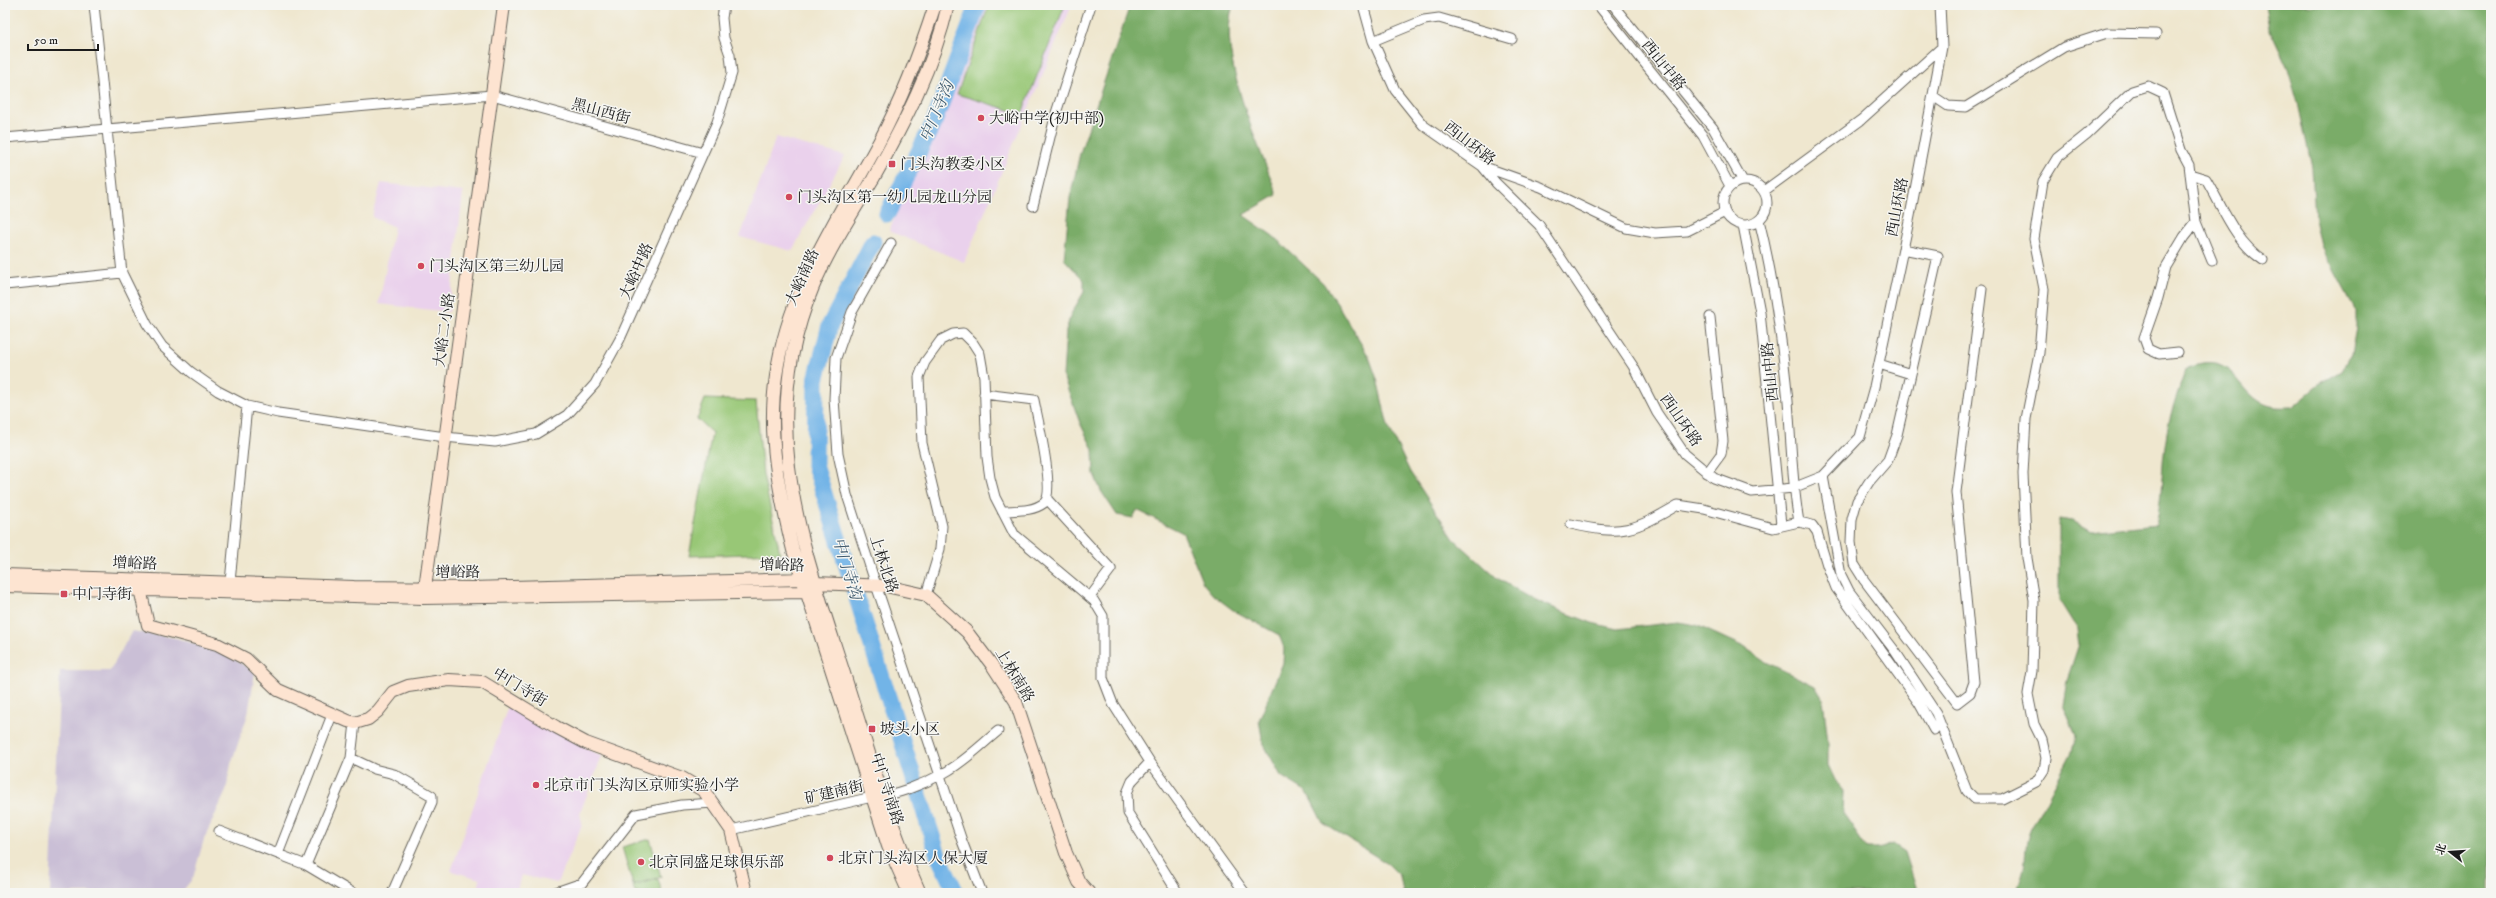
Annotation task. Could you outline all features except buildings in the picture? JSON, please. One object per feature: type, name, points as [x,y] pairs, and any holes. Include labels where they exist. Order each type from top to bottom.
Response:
[{"type":"street","points":[[5,285],[122,273],[94,5]]},
{"type":"street","name":"大峪二小路","points":[[425,588],[504,5]]},
{"type":"street","name":"大峪中路","points":[[122,273],[148,324],[162,346],[191,372],[218,391],[247,406],[278,413],[445,437],[495,442],[536,434],[567,414],[595,384],[642,293],[704,153],[717,122],[732,73],[723,25],[724,5]]},
{"type":"street","name":"大峪南路","points":[[803,579],[793,550],[782,504],[773,447],[776,376],[789,316],[806,274],[880,140],[922,45],[935,5]]},
{"type":"street","name":"大峪南路","points":[[816,583],[804,548],[786,459],[785,403],[797,333],[813,286],[830,252],[907,115],[930,63],[948,5]]},
{"type":"street","points":[[1033,206],[1056,113],[1091,5]]},
{"type":"street","name":"西山环路","points":[[1363,5],[1373,41],[1395,90],[1423,125],[1482,166],[1539,225],[1632,366],[1661,419],[1685,454],[1714,478],[1752,492],[1793,488],[1823,476],[1860,437],[1879,364],[1933,96],[1942,47],[1940,5]]},
{"type":"street","name":"西山中路","points":[[1598,5],[1703,136],[1730,186]]},
{"type":"street","name":"西山中路","points":[[1613,5],[1713,128],[1743,181]]},
{"type":"street","points":[[1373,41],[1424,20],[1439,18],[1512,39]]},
{"type":"street","points":[[1933,96],[1948,106],[1966,107],[2064,47],[2107,33],[2156,34]]},
{"type":"street","points":[[1764,191],[1862,120],[1942,47]]},
{"type":"street","points":[[1823,476],[1841,576],[1849,591],[1895,651],[1936,713],[1966,791],[1975,799],[2002,799],[2036,782],[2044,770],[2046,758],[2042,740],[2034,724],[2028,694],[2032,671],[2034,600],[2027,558],[2023,474],[2026,419],[2039,353],[2044,290],[2034,239],[2043,181],[2057,158],[2087,134],[2132,91],[2148,86],[2163,93],[2190,174],[2196,222],[2212,261]]},
{"type":"street","points":[[5,138],[492,95]]},
{"type":"street","name":"黑山西街","points":[[492,95],[704,153]]},
{"type":"street","points":[[1482,166],[1541,187],[1626,228],[1655,233],[1687,231],[1725,212]]},
{"type":"street","points":[[2190,174],[2206,179],[2241,240],[2262,260]]},
{"type":"street","points":[[1743,181],[1753,182],[1764,191],[1768,203],[1763,216],[1759,220],[1743,225],[1734,222],[1725,212],[1723,200],[1730,186],[1743,181]]},
{"type":"street","name":"西山中路","points":[[1759,220],[1777,304],[1788,401],[1793,488],[1799,522]]},
{"type":"street","points":[[2178,352],[2159,354],[2148,349],[2144,338],[2158,298],[2166,267],[2184,237],[2196,222]]},
{"type":"street","name":"西山中路","points":[[1743,225],[1760,312],[1777,468],[1777,490],[1781,525]]},
{"type":"street","name":"上林北路","points":[[891,243],[852,312],[836,358],[834,399],[838,454],[847,495],[876,585],[962,841],[982,893]]},
{"type":"street","points":[[1903,249],[1938,256],[1897,435],[1888,460],[1868,482],[1857,501],[1852,519],[1853,557],[1854,564],[1864,580],[1958,703],[1970,693],[1974,682],[1956,492],[1982,289]]},
{"type":"street","points":[[1707,473],[1720,454],[1723,441],[1710,317]]},
{"type":"street","points":[[816,583],[876,585],[926,595],[940,549],[942,526],[922,443],[919,377],[925,362],[941,340],[953,334],[963,333],[973,343],[980,354],[984,394],[987,457],[996,497],[1002,511],[1014,534],[1090,597],[1103,616],[1103,678],[1113,704],[1150,762],[1245,893]]},
{"type":"street","points":[[1879,364],[1911,374]]},
{"type":"street","points":[[984,394],[1034,400],[1048,481],[1047,499],[1110,569],[1090,597]]},
{"type":"street","points":[[230,582],[247,406]]},
{"type":"street","points":[[1002,511],[1028,510],[1047,499]]},
{"type":"street","points":[[1571,524],[1599,530],[1620,531],[1650,521],[1678,505],[1704,509],[1773,528],[1799,522],[1812,525],[1817,532],[1826,565],[1836,588],[1919,703],[1934,730]]},
{"type":"street","name":"增峪路","points":[[5,575],[425,588],[803,579],[816,583],[807,592],[423,598],[5,586]]},
{"type":"street","name":"中门寺南路","points":[[803,579],[878,796],[920,893]]},
{"type":"street","name":"中门寺南路","points":[[816,583],[878,796],[888,846],[909,893]]},
{"type":"street","points":[[140,589],[148,625],[217,644],[246,659],[278,690],[332,715],[355,723],[351,758],[306,865]]},
{"type":"street","name":"上林南路","points":[[926,595],[967,632],[992,665],[1016,702],[1066,853],[1079,882],[1089,893]]},
{"type":"street","name":"中门寺街","points":[[355,723],[368,719],[378,711],[394,692],[408,686],[450,680],[482,682],[556,727],[586,743],[682,778],[704,791],[714,803],[731,830],[746,893]]},
{"type":"street","points":[[278,854],[332,715]]},
{"type":"street","name":"矿建南街","points":[[731,830],[902,790],[940,775],[998,731]]},
{"type":"street","points":[[351,758],[374,769],[394,774],[432,796],[432,802],[392,893]]},
{"type":"street","points":[[1150,762],[1132,781],[1127,793],[1128,814],[1178,893]]},
{"type":"street","points":[[553,893],[582,883],[636,814],[682,805],[714,803]]},
{"type":"street","points":[[219,831],[306,865],[353,893]]},
{"type":"shaded area","name":"大峪中学(初中部)","points":[[984,5],[1072,5],[964,262],[889,231]]},
{"type":"shaded area","name":"门头沟区第一幼儿园龙山分园","points":[[776,137],[845,156],[792,251],[740,237]]},
{"type":"shaded area","name":"门头沟区第三幼儿园","points":[[381,183],[463,192],[449,312],[379,304],[394,227],[372,217]]},
{"type":"shaded area","points":[[132,631],[176,638],[222,652],[255,672],[248,714],[231,764],[226,791],[204,839],[193,878],[181,893],[50,893],[60,671],[110,671]]},
{"type":"shaded area","name":"北京市门头沟区京师实验小学","points":[[508,706],[602,756],[580,813],[582,825],[557,883],[521,875],[516,893],[478,893],[480,879],[451,871]]},
{"type":"green space","points":[[989,5],[1065,5],[1022,114],[957,94]]},
{"type":"green space","points":[[1130,5],[1233,5],[1229,26],[1230,49],[1235,74],[1251,127],[1277,195],[1243,215],[1273,236],[1323,283],[1338,305],[1369,357],[1377,379],[1388,426],[1410,472],[1454,539],[1497,578],[1535,600],[1561,611],[1592,623],[1617,629],[1678,622],[1696,625],[1744,647],[1766,662],[1815,686],[1823,699],[1828,742],[1828,765],[1835,780],[1844,791],[1843,814],[1867,849],[1879,849],[1893,844],[1905,852],[1918,893],[1403,893],[1400,876],[1388,864],[1323,823],[1307,792],[1281,776],[1263,743],[1259,720],[1283,663],[1284,648],[1279,635],[1233,610],[1213,595],[1203,583],[1183,533],[1137,510],[1133,518],[1117,515],[1101,491],[1094,474],[1093,449],[1080,423],[1063,376],[1066,331],[1071,314],[1084,292],[1084,280],[1064,259],[1070,198],[1080,153]]},
{"type":"green space","points":[[2265,5],[2491,5],[2491,893],[2017,893],[2024,868],[2030,829],[2038,817],[2072,752],[2076,735],[2063,705],[2067,680],[2079,644],[2077,629],[2059,600],[2059,519],[2073,521],[2091,531],[2156,524],[2160,503],[2167,430],[2186,369],[2203,364],[2216,364],[2227,369],[2250,394],[2259,401],[2273,407],[2292,407],[2321,383],[2342,371],[2351,355],[2356,328],[2356,311],[2321,246],[2315,219],[2312,168],[2298,103],[2287,66],[2269,28]]},
{"type":"green space","points":[[705,399],[756,401],[763,474],[780,553],[689,556],[712,433],[697,419]]},
{"type":"green space","name":"北京同盛足球俱乐部","points":[[650,839],[661,877],[633,885],[622,847]]},
{"type":"green space","points":[[658,879],[662,893],[635,893],[633,886]]},
{"type":"waterway","name":"中门寺沟","points":[[887,214],[934,122],[978,5]]},
{"type":"waterway","name":"中门寺沟","points":[[873,242],[830,325],[816,380],[815,465],[938,855],[956,893]]},
{"type":"place","name":"大峪中学(初中部)","points":[[981,118]]},
{"type":"place","name":"门头沟教委小区","points":[[892,164]]},
{"type":"place","name":"门头沟区第一幼儿园龙山分园","points":[[789,197]]},
{"type":"place","name":"门头沟区第三幼儿园","points":[[421,266]]},
{"type":"place","name":"中门寺街","points":[[64,594]]},
{"type":"place","name":"坡头小区","points":[[872,729]]},
{"type":"place","name":"北京市门头沟区京师实验小学","points":[[536,785]]},
{"type":"place","name":"北京门头沟区人保大厦","points":[[830,858]]},
{"type":"place","name":"北京同盛足球俱乐部","points":[[641,862]]}]
